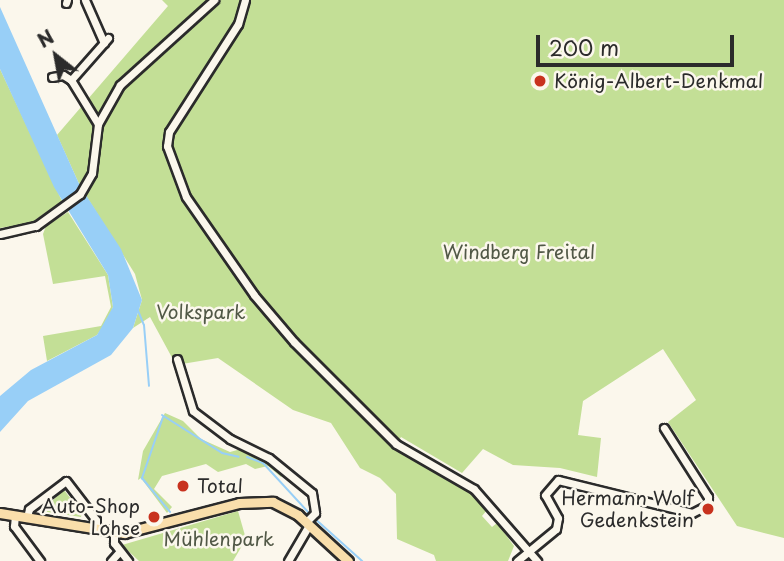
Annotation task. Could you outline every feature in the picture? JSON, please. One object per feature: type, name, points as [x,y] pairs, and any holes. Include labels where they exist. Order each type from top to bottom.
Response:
[{"type":"main road","points":[[0,513],[114,533],[254,501],[282,506],[310,520],[348,561]]},
{"type":"street","points":[[71,80],[106,40],[85,0]]},
{"type":"street","points":[[0,234],[31,228],[84,190],[92,173],[98,124],[120,85],[214,0]]},
{"type":"street","points":[[245,0],[238,24],[169,131],[167,146],[186,197],[248,286],[294,342],[396,444],[474,489],[527,554],[537,561]]},
{"type":"street","points":[[52,77],[63,75],[71,80],[98,124]]},
{"type":"street","points":[[177,359],[193,411],[230,439],[269,458],[312,493],[310,520],[289,561]]},
{"type":"street","points":[[517,561],[556,529],[558,518],[545,495],[558,480],[692,513],[708,505],[708,497],[664,428]]},
{"type":"street","points":[[27,517],[29,509],[66,481],[96,520],[96,529]]},
{"type":"street","points":[[15,515],[14,526],[40,561]]},
{"type":"street","points":[[114,533],[120,551],[128,561]]},
{"type":"street","points":[[111,561],[120,551]]},
{"type":"green space","points":[[162,0],[784,0],[784,538],[737,526],[668,422],[696,400],[663,349],[583,401],[578,435],[601,438],[597,477],[560,468],[513,465],[483,449],[462,473],[401,437],[395,447],[463,486],[487,510],[482,516],[492,527],[497,523],[514,546],[508,561],[436,561],[434,555],[397,539],[396,494],[380,478],[360,468],[331,423],[293,410],[218,358],[176,365],[150,317],[133,328],[142,300],[135,274],[80,186],[57,135],[168,6]]},
{"type":"green space","points":[[0,69],[62,201],[31,223],[0,228]]},
{"type":"green space","points":[[68,212],[108,275],[113,307],[108,320],[97,335],[47,361],[43,336],[101,326],[111,307],[105,276],[53,284],[43,234],[46,226]]},
{"type":"green space","points":[[165,413],[183,421],[201,439],[230,452],[241,449],[269,459],[284,473],[281,477],[268,466],[255,469],[246,464],[218,472],[206,464],[162,476],[154,489],[172,507],[167,513],[141,478],[138,480],[143,451]]},
{"type":"green space","points":[[64,490],[82,513],[81,517],[41,511]]},
{"type":"green space","name":"Mühlenpark","points":[[238,511],[246,539],[233,561],[139,561],[122,545]]},
{"type":"water","points":[[0,7],[80,186],[121,249],[142,300],[133,328],[111,355],[28,401],[0,432],[0,396],[31,370],[97,335],[113,307],[108,275],[54,187],[0,69]]},
{"type":"waterway","points":[[137,308],[144,325],[149,386]]},
{"type":"waterway","points":[[162,415],[222,453],[239,457]]},
{"type":"waterway","points":[[163,417],[142,478],[170,512]]},
{"type":"waterway","points":[[247,457],[263,463],[309,513]]},
{"type":"waterway","points":[[313,517],[362,561]]},
{"type":"place","name":"König-Albert-Denkmal","points":[[540,81]]},
{"type":"place","name":"Total","points":[[183,486]]},
{"type":"place","name":"Hermann Wolf Gedenkstein","points":[[708,509]]},
{"type":"place","name":"Auto-Shop Lohse","points":[[154,517]]},
{"type":"park label","name":"Windberg Freital","points":[[519,252]]},
{"type":"park label","name":"Volkspark","points":[[201,312]]}]
